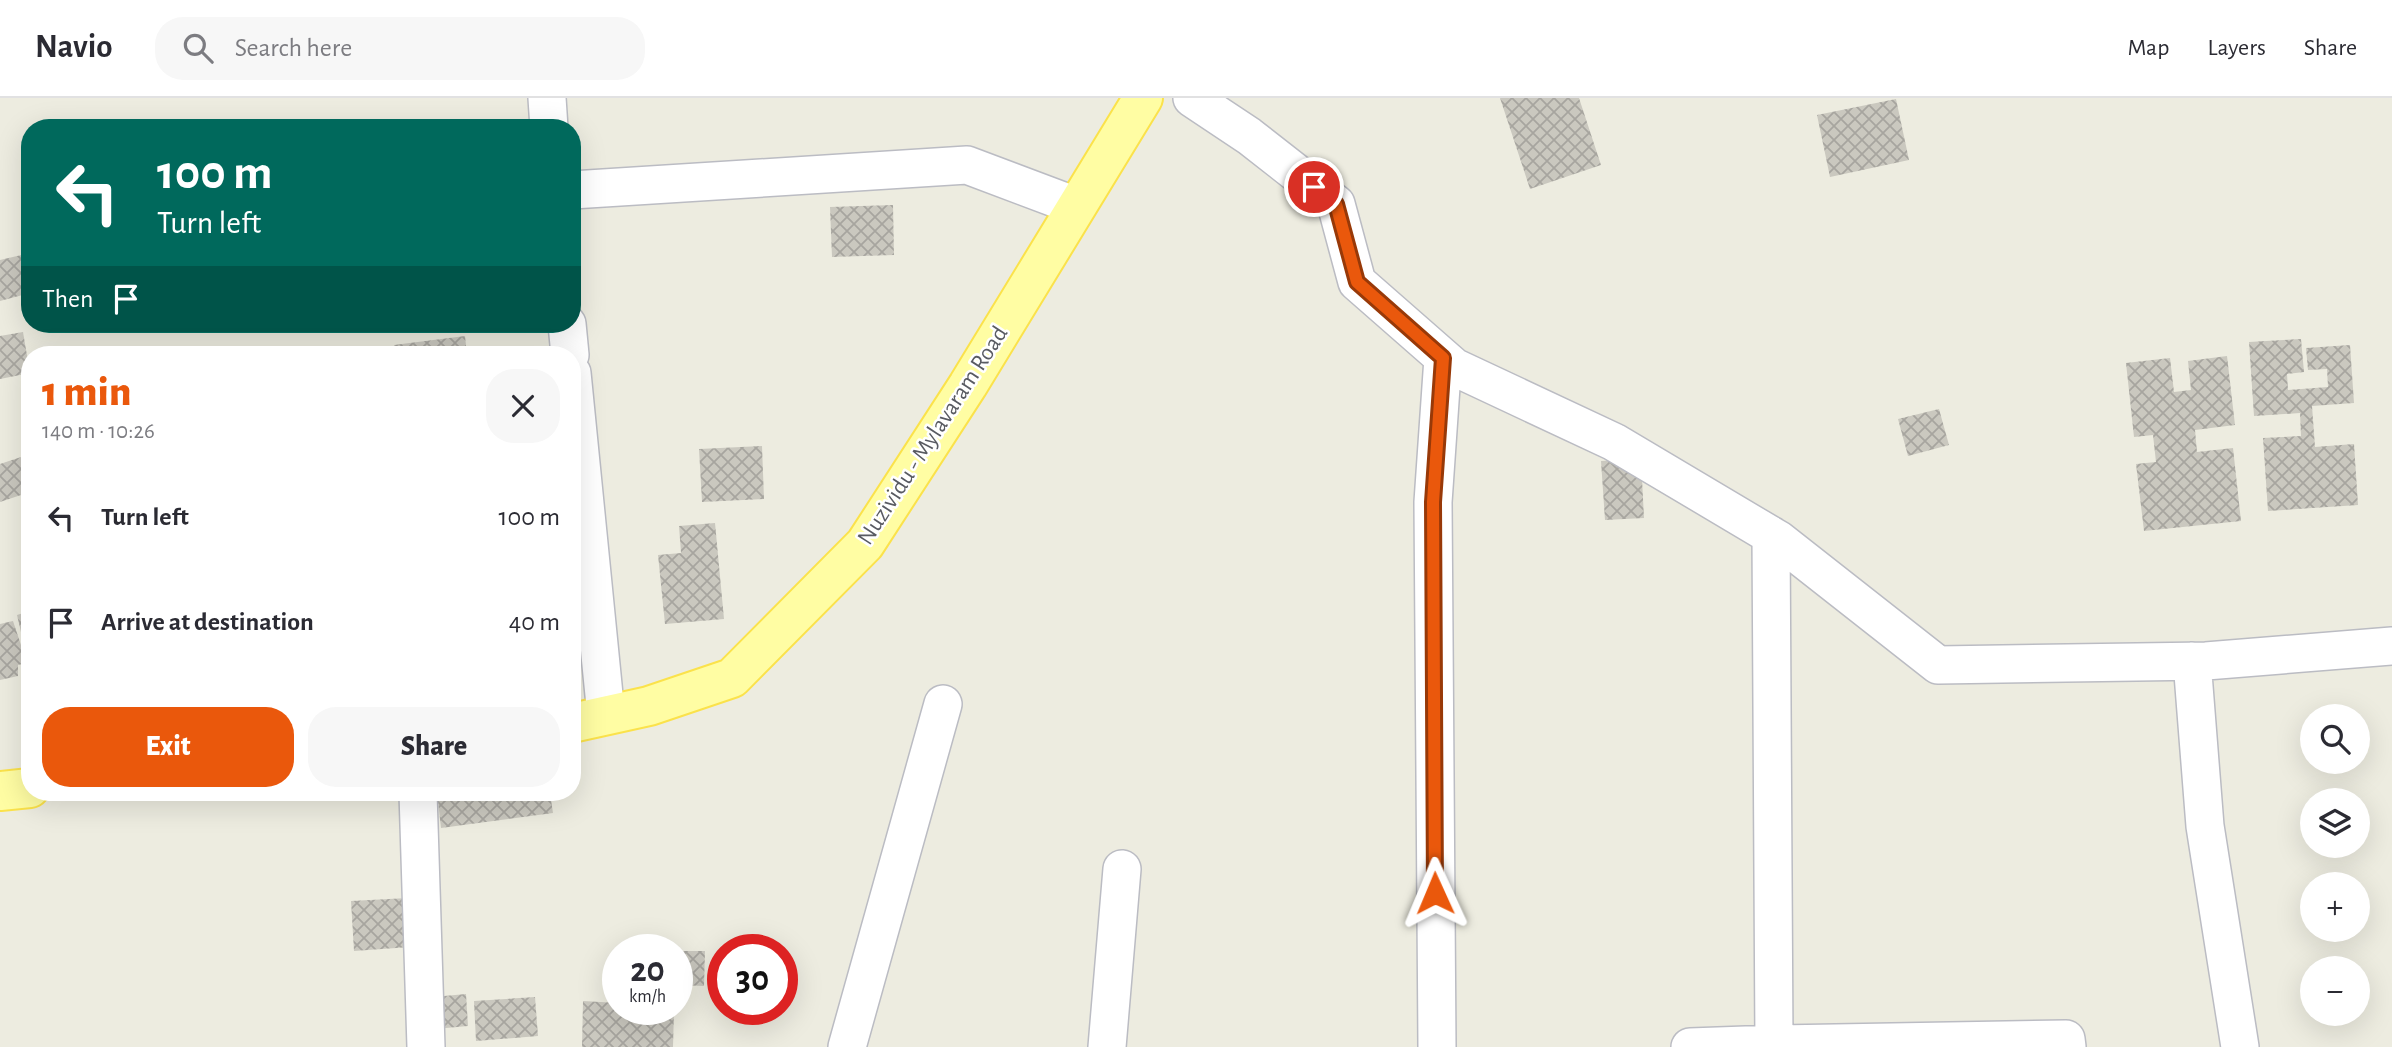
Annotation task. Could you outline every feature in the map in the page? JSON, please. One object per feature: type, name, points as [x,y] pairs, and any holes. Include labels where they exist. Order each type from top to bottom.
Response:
[{"type":"main road","name":"Nuzividu - Mylavaram Road","points":[[589,719],[649,706],[732,678],[864,544],[968,385],[1143,98]]},
{"type":"main road","points":[[0,791],[21,789]]},
{"type":"street","points":[[547,98],[548,119]]},
{"type":"street","points":[[1192,98],[1249,136],[1336,204],[1357,282],[1454,367],[1614,442],[1770,535],[1938,665],[2192,661],[2392,646]]},
{"type":"street","points":[[581,189],[967,165],[1076,206]]},
{"type":"street","points":[[1437,1047],[1433,502],[1443,358]]},
{"type":"street","points":[[1770,535],[1774,1046]]},
{"type":"street","points":[[581,556],[589,719]]},
{"type":"street","points":[[2192,661],[2205,826],[2240,1047]]},
{"type":"street","points":[[847,1047],[943,704]]},
{"type":"street","points":[[418,801],[426,1047]]},
{"type":"street","points":[[1107,1047],[1122,869]]},
{"type":"street","points":[[1690,1047],[2066,1039],[2067,1047]]},
{"type":"building","points":[[1500,98],[1579,98],[1601,165],[1530,189]]},
{"type":"building","points":[[1896,99],[1909,160],[1830,177],[1817,115]]},
{"type":"building","points":[[893,205],[894,255],[832,257],[830,207]]},
{"type":"building","points":[[21,255],[21,295],[0,301],[0,260]]},
{"type":"building","points":[[23,333],[25,346],[21,346],[21,375],[0,379],[0,336]]},
{"type":"building","points":[[465,336],[466,346],[394,346]]},
{"type":"building","points":[[2301,339],[2304,372],[2287,374],[2288,390],[2328,387],[2327,369],[2308,370],[2306,348],[2350,345],[2354,403],[2312,406],[2315,447],[2354,444],[2358,505],[2268,511],[2263,438],[2301,436],[2300,413],[2254,416],[2249,342]]},
{"type":"building","points":[[2227,356],[2235,425],[2195,430],[2197,452],[2233,448],[2241,521],[2144,531],[2136,464],[2156,462],[2153,435],[2134,437],[2126,363],[2170,358],[2174,392],[2191,390],[2188,361]]},
{"type":"building","points":[[1939,409],[1949,445],[1908,456],[1898,419]]},
{"type":"building","points":[[762,446],[764,499],[702,502],[699,449]]},
{"type":"building","points":[[21,457],[21,495],[0,502],[0,464]]},
{"type":"building","points":[[1641,459],[1644,518],[1605,520],[1601,461]]},
{"type":"building","points":[[715,523],[724,619],[665,624],[658,555],[681,553],[679,526]]},
{"type":"building","points":[[581,609],[584,642],[581,642]]},
{"type":"building","points":[[21,614],[21,632],[17,615]]},
{"type":"building","points":[[13,621],[21,645],[21,664],[18,665],[18,676],[0,680],[0,624]]},
{"type":"building","points":[[438,801],[551,801],[553,813],[441,828]]},
{"type":"building","points":[[408,898],[410,947],[354,951],[351,901]]},
{"type":"building","points":[[693,951],[705,951],[704,986],[693,986]]},
{"type":"building","points":[[466,994],[468,1026],[435,1029],[433,997]]},
{"type":"building","points":[[535,997],[538,1036],[476,1041],[474,1001]]},
{"type":"building","points":[[583,1001],[602,1002],[602,1025],[674,1025],[673,1047],[582,1047]]},
{"type":"route","points":[[1314,187],[1336,204],[1357,282],[1443,358],[1433,502],[1435,893]]}]
